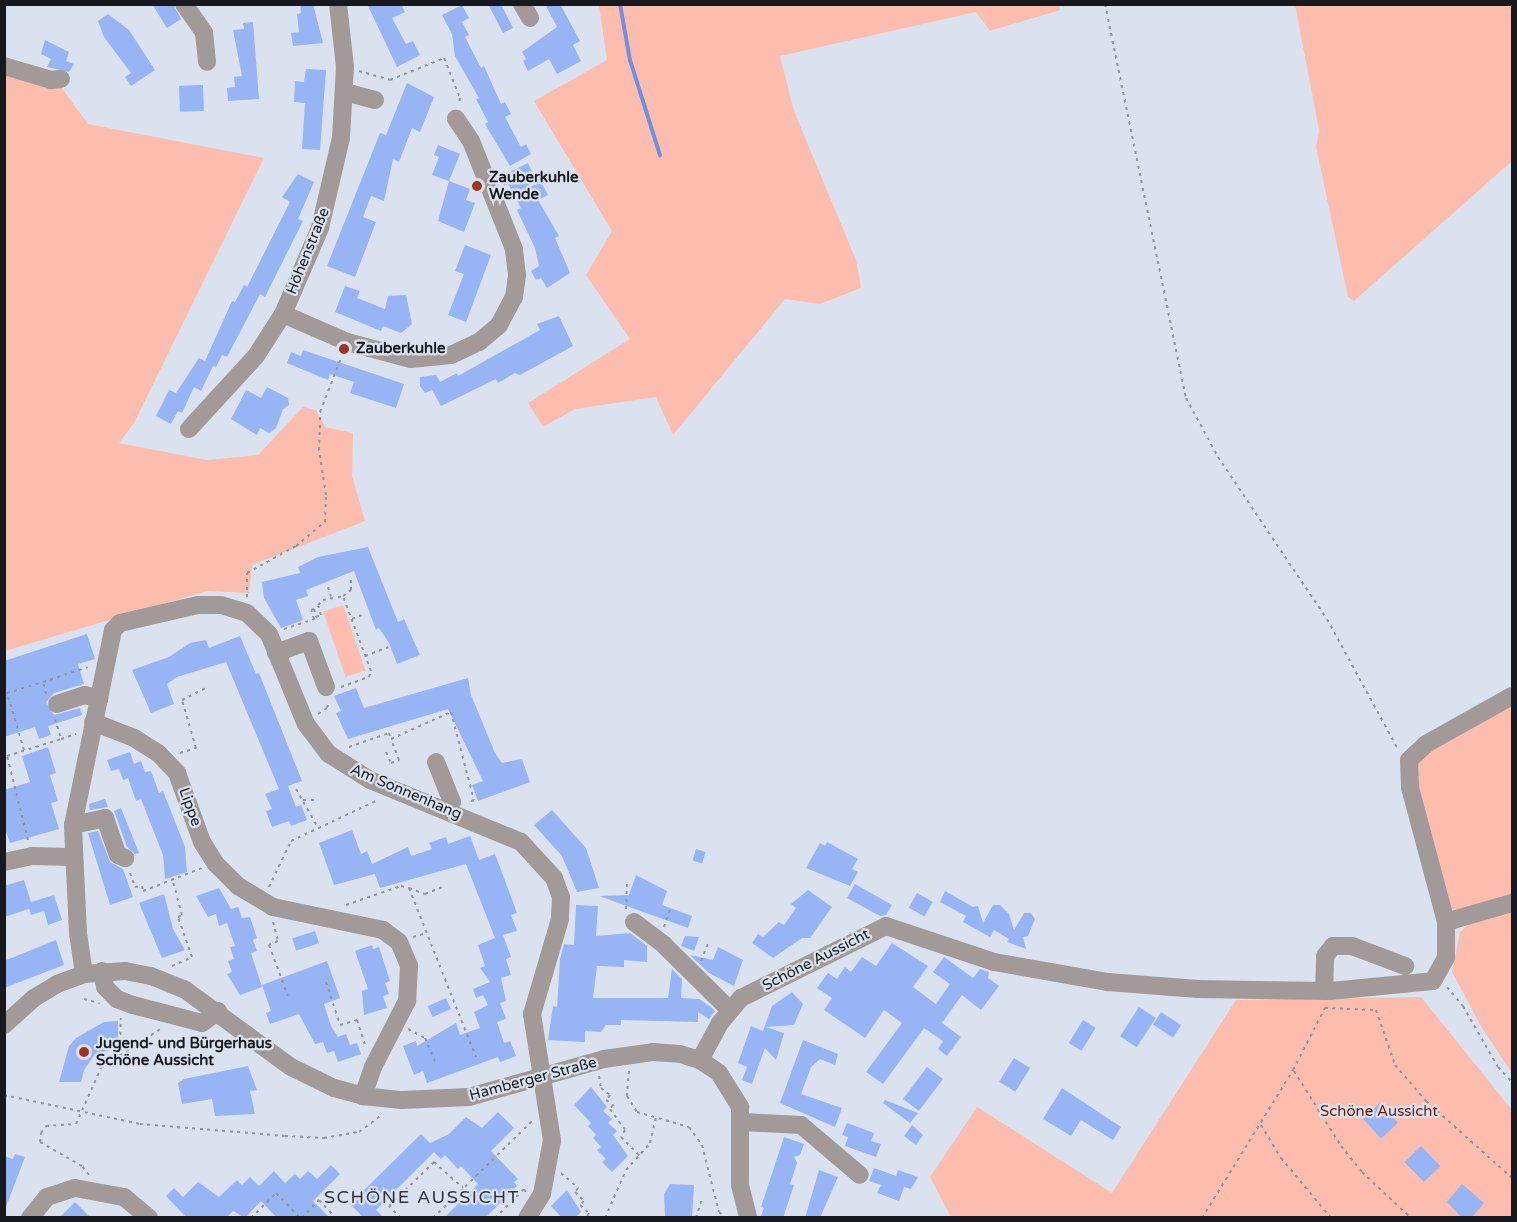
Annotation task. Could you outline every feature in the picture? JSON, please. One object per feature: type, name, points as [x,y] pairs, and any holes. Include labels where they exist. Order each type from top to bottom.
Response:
[{"type":"street","points":[[184,4],[204,33],[207,62]]},
{"type":"street","name":"Höhenstraße","points":[[189,429],[256,356],[283,314],[320,228],[333,185],[345,92],[345,67],[338,4]]},
{"type":"street","points":[[4,66],[51,80],[61,79]]},
{"type":"street","points":[[345,92],[375,100]]},
{"type":"street","points":[[283,314],[347,342],[411,359],[451,355],[479,342],[499,325],[514,297],[517,275],[514,249],[471,141],[456,119]]},
{"type":"street","name":"Am Sonnenhang","points":[[93,973],[72,857],[73,825],[113,630],[120,624],[198,605],[221,605],[247,613],[269,634],[306,724],[329,754],[346,767],[397,792],[449,811],[521,842],[554,878],[561,897],[560,919],[532,1014],[552,1140],[550,1169],[542,1194],[526,1218]]},
{"type":"street","points":[[276,653],[309,641],[331,690]]},
{"type":"street","points":[[57,704],[85,695],[99,699]]},
{"type":"street","points":[[1438,975],[1446,958],[1446,922],[1410,788],[1409,760],[1426,744],[1512,696]]},
{"type":"street","name":"Lippe","points":[[93,722],[134,738],[164,759],[177,773],[202,842],[216,864],[238,886],[267,905],[383,930],[399,942],[409,966],[411,982],[397,1024],[373,1067],[363,1096]]},
{"type":"street","points":[[436,762],[452,802],[449,811]]},
{"type":"street","points":[[73,825],[105,818],[118,855],[126,858]]},
{"type":"street","points":[[4,862],[32,856],[72,857]]},
{"type":"street","points":[[1446,922],[1512,903]]},
{"type":"street","points":[[634,922],[659,941],[730,1010]]},
{"type":"street","name":"Schöne Aussicht","points":[[700,1060],[730,1010],[741,998],[886,926],[994,962],[1071,978],[1326,997],[1426,983],[1438,975]]},
{"type":"street","points":[[1326,997],[1325,956],[1334,946],[1352,946],[1405,966]]},
{"type":"street","points":[[4,1024],[34,998],[93,973],[117,999],[186,1021],[202,1023],[218,1011]]},
{"type":"street","name":"Hamberger Straße","points":[[93,973],[151,976],[184,989],[301,1072],[363,1096],[402,1100],[469,1097],[626,1055],[667,1052],[700,1060],[719,1073],[733,1090],[742,1122],[740,1185],[748,1218]]},
{"type":"street","points":[[742,1122],[801,1125],[860,1175]]},
{"type":"street","points":[[30,1218],[39,1204],[54,1193],[75,1188],[99,1190],[124,1197],[149,1218]]},
{"type":"path","points":[[1105,4],[1186,398],[1218,458],[1327,619],[1398,749],[1409,760]]},
{"type":"path","points":[[345,67],[390,80],[444,58],[460,98],[456,119]]},
{"type":"path","points":[[247,613],[247,573],[296,546],[325,522],[326,495],[319,450],[320,412],[347,342]]},
{"type":"path","points":[[269,634],[314,619],[311,610],[314,609],[316,617],[321,615],[318,605],[331,597],[343,596],[351,590],[351,576]]},
{"type":"path","points":[[328,587],[331,597]]},
{"type":"path","points":[[306,724],[327,708],[331,690],[369,676],[371,671],[343,596]]},
{"type":"path","points":[[351,619],[366,613]]},
{"type":"path","points":[[365,656],[388,647]]},
{"type":"path","points":[[24,750],[7,693],[43,682]]},
{"type":"path","points":[[164,759],[196,748],[182,700],[206,688]]},
{"type":"path","points":[[391,739],[451,712],[474,800],[449,811]]},
{"type":"path","points":[[329,754],[389,733],[399,760],[392,763],[386,752]]},
{"type":"path","points":[[32,856],[7,756],[61,739]]},
{"type":"path","points":[[296,789],[318,827]]},
{"type":"path","points":[[288,996],[269,945],[278,941],[267,905],[291,841],[397,792]]},
{"type":"path","points":[[303,800],[317,800]]},
{"type":"path","points":[[135,887],[142,886],[143,891],[173,882],[216,864]]},
{"type":"path","points":[[627,879],[627,916],[634,922]]},
{"type":"path","points":[[151,976],[192,957],[178,917],[182,915],[173,882]]},
{"type":"path","points":[[409,888],[425,894],[445,886]]},
{"type":"path","points":[[659,941],[671,908]]},
{"type":"path","points":[[696,976],[709,941]]},
{"type":"path","points":[[1438,975],[1463,1006],[1498,1067],[1512,1082]]},
{"type":"path","points":[[326,982],[340,1025],[357,1020],[373,1067]]},
{"type":"path","points":[[1202,1218],[1293,1070],[1326,997],[1376,1010],[1395,1065],[1426,1101],[1512,1178]]},
{"type":"path","points":[[84,999],[102,1005]]},
{"type":"path","points":[[120,1057],[121,1012]]},
{"type":"path","points":[[99,1190],[82,1166],[40,1142],[46,1126],[76,1124],[101,1068],[120,1057],[146,1036],[186,1021]]},
{"type":"path","points":[[397,1024],[425,1038],[435,1062]]},
{"type":"path","points":[[626,1055],[631,1081],[627,1096],[638,1112],[689,1127],[702,1145],[719,1212],[726,1218]]},
{"type":"path","points":[[593,1062],[601,1088],[610,1095],[606,1100],[613,1105],[610,1109],[625,1130],[621,1137],[640,1156]]},
{"type":"path","points":[[1293,1070],[1322,1121],[1348,1155],[1411,1218]]},
{"type":"path","points":[[4,1095],[140,1124],[324,1138],[359,1132],[402,1100]]},
{"type":"path","points":[[433,1218],[547,1107]]},
{"type":"path","points":[[604,1218],[626,1170],[650,1143],[656,1118]]},
{"type":"path","points":[[1261,1125],[1281,1158],[1331,1218]]},
{"type":"path","points":[[401,1218],[389,1206],[434,1162],[463,1188]]},
{"type":"path","points":[[550,1169],[564,1175],[578,1188],[575,1192],[584,1201],[580,1205],[589,1213],[586,1218]]},
{"type":"path","points":[[495,1218],[524,1189],[527,1193],[523,1198]]},
{"type":"path","points":[[254,1217],[276,1193],[301,1218],[319,1200],[336,1218]]},
{"type":"path","points":[[696,1218],[702,1198]]},
{"type":"green space","points":[[1059,4],[1060,10],[990,31],[976,12],[780,56],[794,111],[856,260],[861,288],[820,304],[785,299],[673,435],[656,397],[575,409],[543,427],[528,403],[630,339],[586,275],[612,231],[534,101],[607,60],[599,5]]},
{"type":"green space","points":[[1295,5],[1512,5],[1512,161],[1354,301],[1348,297],[1316,147],[1319,130]]},
{"type":"green space","points":[[4,71],[61,87],[88,124],[264,158],[134,423],[119,443],[207,460],[258,455],[303,407],[316,410],[325,427],[353,433],[352,476],[365,521],[252,565],[249,593],[207,591],[5,651]]},
{"type":"green space","points":[[343,605],[365,670],[346,677],[323,612]]},
{"type":"green space","points":[[1512,702],[1512,899],[1456,913],[1449,906],[1414,786],[1415,764],[1420,755]]},
{"type":"green space","points":[[1512,911],[1512,1073],[1482,1028],[1452,972],[1460,932],[1468,925]]},
{"type":"green space","name":"Schöne Aussicht","points":[[1421,997],[1512,1110],[1512,1217],[951,1217],[930,1177],[977,1107],[1112,1193],[1236,1000]]},
{"type":"building","points":[[152,4],[173,4],[181,19],[167,28]]},
{"type":"building","points":[[300,4],[313,4],[323,43],[293,46],[291,33],[299,32],[297,14],[301,13]]},
{"type":"building","points":[[367,4],[401,4],[405,12],[392,18],[406,44],[413,41],[420,55],[397,67]]},
{"type":"building","points":[[488,4],[501,4],[513,28],[503,33]]},
{"type":"building","points":[[545,4],[560,4],[580,41],[573,45],[581,61],[557,74],[549,59],[528,71],[523,61],[526,59],[522,52],[557,27]]},
{"type":"building","points":[[462,5],[469,18],[462,22],[469,35],[465,37],[481,68],[484,66],[501,104],[505,102],[511,114],[505,117],[521,147],[526,144],[531,154],[510,166],[485,124],[488,122],[476,99],[479,98],[455,56],[452,34],[442,15]]},
{"type":"building","points":[[108,14],[129,30],[155,70],[131,86],[125,77],[131,73],[104,37],[98,21]]},
{"type":"building","points":[[253,22],[259,99],[228,101],[227,88],[235,87],[234,77],[242,76],[233,30],[244,29],[243,23]]},
{"type":"building","points":[[45,40],[69,52],[66,61],[74,64],[69,72],[47,67],[51,59],[41,54]]},
{"type":"building","points":[[306,69],[326,70],[320,150],[302,149],[305,103],[294,102],[295,81],[304,82]]},
{"type":"building","points":[[407,83],[434,97],[420,132],[412,128],[399,162],[393,159],[384,201],[371,196],[363,217],[376,222],[355,277],[327,266],[380,133],[386,135]]},
{"type":"building","points":[[203,85],[204,111],[180,112],[179,86]]},
{"type":"building","points":[[438,145],[460,154],[449,181],[432,175],[439,157],[434,155]]},
{"type":"building","points":[[528,163],[532,172],[524,176],[530,187],[541,182],[548,195],[538,200],[559,236],[555,238],[570,273],[547,288],[541,278],[536,280],[531,271],[539,266],[535,248],[517,210],[521,208],[508,184],[504,186],[500,177]]},
{"type":"building","points":[[298,174],[314,182],[298,219],[303,221],[265,297],[260,294],[227,357],[222,355],[216,367],[213,366],[201,391],[194,387],[182,413],[178,411],[171,424],[156,416],[169,390],[176,393],[199,358],[205,361],[232,301],[235,302],[244,285],[247,287],[290,202],[282,197]]},
{"type":"building","points":[[449,181],[470,189],[466,200],[475,203],[464,232],[438,221]]},
{"type":"building","points":[[465,245],[491,255],[466,322],[448,315],[464,274],[455,271]]},
{"type":"building","points":[[345,286],[360,291],[357,298],[385,309],[388,296],[406,295],[412,324],[401,333],[383,326],[381,331],[335,312]]},
{"type":"building","points":[[559,316],[573,346],[520,375],[515,373],[498,383],[496,379],[441,406],[432,390],[425,393],[420,386],[420,377],[436,375],[440,382],[457,373],[458,376],[540,330],[537,324]]},
{"type":"building","points":[[303,350],[404,384],[396,408],[350,393],[354,382],[330,374],[328,380],[287,363],[291,352],[301,356]]},
{"type":"building","points":[[267,387],[288,398],[289,405],[283,409],[276,428],[269,433],[260,428],[257,435],[231,419],[246,390],[261,398]]},
{"type":"building","points":[[368,547],[398,622],[404,619],[420,655],[397,664],[389,643],[379,628],[376,630],[354,571],[306,590],[308,596],[296,600],[303,620],[281,628],[264,598],[262,582],[300,573],[298,567],[318,557]]},
{"type":"building","points":[[87,634],[95,659],[78,664],[84,684],[54,693],[46,702],[54,715],[80,708],[82,715],[48,726],[51,735],[39,739],[35,727],[4,737],[4,661]]},
{"type":"building","points":[[240,636],[256,674],[259,673],[302,781],[288,786],[296,807],[301,805],[307,820],[291,826],[289,821],[272,827],[266,811],[272,809],[265,794],[279,789],[226,662],[177,677],[167,684],[174,704],[151,713],[132,670],[169,657],[190,643],[206,640],[209,648]]},
{"type":"building","points":[[468,678],[471,695],[495,753],[502,763],[522,759],[530,782],[478,801],[472,785],[483,781],[448,709],[348,739],[336,713],[341,711],[334,696],[356,688],[364,708]]},
{"type":"building","points":[[48,747],[56,773],[50,775],[58,801],[51,803],[59,829],[10,843],[5,829],[4,790],[30,782],[22,756]]},
{"type":"building","points":[[130,752],[134,764],[141,761],[145,772],[151,771],[159,793],[163,791],[185,847],[187,872],[165,879],[163,855],[141,799],[136,801],[128,778],[123,780],[119,769],[111,771],[107,760]]},
{"type":"building","points":[[105,799],[108,807],[90,810],[89,804]]},
{"type":"building","points":[[121,808],[139,853],[135,854],[127,847],[114,811]]},
{"type":"building","points":[[552,810],[586,848],[599,888],[577,892],[562,856],[534,825]]},
{"type":"building","points":[[352,830],[361,854],[367,851],[372,864],[408,847],[411,856],[432,849],[429,843],[446,837],[448,844],[470,836],[479,860],[495,854],[517,913],[511,915],[517,931],[503,935],[511,957],[506,959],[511,975],[501,978],[506,1001],[500,1003],[506,1019],[497,1022],[504,1043],[510,1041],[516,1056],[500,1062],[498,1057],[427,1083],[423,1071],[414,1075],[403,1046],[416,1041],[417,1046],[456,1023],[460,1035],[480,1028],[474,1012],[488,1005],[483,995],[476,998],[473,989],[490,982],[480,968],[485,966],[478,945],[495,938],[466,864],[380,888],[375,874],[334,885],[319,843]]},
{"type":"building","points":[[98,831],[110,862],[123,869],[133,897],[110,905],[88,833]]},
{"type":"building","points":[[827,842],[858,859],[852,869],[858,872],[850,886],[806,868],[820,843],[825,846]]},
{"type":"building","points":[[696,849],[706,852],[702,863],[692,860]]},
{"type":"building","points":[[636,875],[667,891],[662,905],[692,916],[688,928],[599,896],[629,895]]},
{"type":"building","points":[[24,880],[31,902],[54,895],[62,920],[48,925],[44,911],[31,915],[29,909],[4,917],[4,886]]},
{"type":"building","points":[[855,884],[892,905],[886,915],[880,916],[847,898]]},
{"type":"building","points":[[219,888],[231,909],[238,907],[242,918],[250,917],[257,938],[253,940],[257,951],[251,953],[262,987],[240,995],[227,974],[232,972],[228,961],[234,959],[230,947],[235,946],[227,923],[219,926],[216,914],[208,917],[196,896]]},
{"type":"building","points":[[808,890],[832,907],[810,938],[802,938],[773,958],[752,943],[758,934],[763,937],[779,922],[784,925],[796,908],[791,904]]},
{"type":"building","points":[[945,891],[973,907],[978,906],[983,923],[993,905],[1000,905],[1009,914],[1014,930],[1024,913],[1031,913],[1035,919],[1028,936],[1023,937],[1026,949],[1007,942],[1009,939],[994,930],[990,937],[963,922],[966,916],[940,902]]},
{"type":"building","points":[[917,893],[933,902],[925,917],[909,908]]},
{"type":"building","points":[[164,894],[173,929],[185,950],[162,958],[139,903]]},
{"type":"building","points":[[576,905],[598,906],[596,936],[630,933],[647,946],[647,962],[624,960],[624,967],[597,966],[593,998],[668,998],[672,969],[682,979],[681,998],[699,999],[711,1007],[715,1011],[709,1019],[698,1012],[698,1022],[621,1020],[621,1025],[606,1025],[601,1032],[585,1031],[585,1042],[548,1040],[553,1006],[557,1007],[560,959],[564,944],[574,945]]},
{"type":"building","points":[[315,931],[319,943],[296,951],[292,938]]},
{"type":"building","points":[[685,936],[699,937],[694,951],[681,946]]},
{"type":"building","points":[[56,940],[64,965],[4,988],[4,961]]},
{"type":"building","points":[[892,943],[928,966],[913,987],[936,1004],[950,984],[933,972],[944,957],[973,978],[980,969],[989,972],[988,978],[999,986],[981,1010],[962,995],[942,1023],[961,1037],[947,1056],[938,1049],[943,1041],[924,1028],[883,1084],[866,1072],[902,1023],[884,1010],[865,1038],[824,1010],[832,998],[817,988],[828,973],[837,979],[845,967],[851,972],[862,957],[876,966]]},
{"type":"building","points":[[372,945],[373,949],[379,947],[390,981],[385,983],[389,994],[383,996],[387,1008],[364,1015],[362,991],[368,989],[355,951]]},
{"type":"building","points":[[718,947],[743,960],[734,986],[709,973],[690,955],[713,960]]},
{"type":"building","points":[[327,961],[340,998],[324,1004],[331,1026],[338,1037],[346,1034],[350,1045],[357,1043],[361,1054],[338,1062],[334,1051],[327,1053],[323,1042],[315,1044],[299,1014],[270,1024],[266,1013],[271,1011],[262,985]]},
{"type":"building","points":[[792,992],[803,1004],[794,1025],[766,1027],[784,1033],[776,1060],[765,1048],[752,1084],[742,1080],[747,1067],[738,1063],[751,1026],[763,1031],[772,1006]]},
{"type":"building","points":[[446,998],[451,1009],[433,1017],[428,1006]]},
{"type":"building","points":[[1139,1007],[1156,1018],[1137,1047],[1120,1036]]},
{"type":"building","points":[[1161,1012],[1181,1025],[1173,1038],[1153,1025]]},
{"type":"building","points":[[1083,1020],[1096,1028],[1081,1051],[1069,1043]]},
{"type":"building","name":"Jugend- und Bürgerhaus Schöne Aussicht","points":[[118,1021],[118,1048],[95,1054],[84,1070],[81,1082],[59,1082],[69,1046],[76,1038],[104,1022]]},
{"type":"building","points":[[803,1040],[838,1054],[835,1065],[820,1059],[811,1067],[801,1094],[842,1108],[835,1127],[780,1103]]},
{"type":"building","points":[[1014,1058],[1030,1068],[1015,1092],[999,1082]]},
{"type":"building","points":[[248,1066],[257,1090],[250,1091],[255,1114],[215,1116],[212,1099],[182,1104],[178,1083],[184,1079]]},
{"type":"building","points":[[927,1067],[943,1079],[919,1111],[903,1099]]},
{"type":"building","points":[[591,1087],[607,1107],[603,1111],[612,1119],[608,1123],[617,1131],[613,1135],[628,1156],[612,1172],[602,1162],[606,1159],[597,1150],[601,1147],[593,1138],[596,1135],[588,1126],[591,1123],[574,1105]]},
{"type":"building","points":[[1062,1088],[1121,1127],[1113,1140],[1081,1120],[1071,1136],[1043,1119]]},
{"type":"building","points":[[885,1100],[918,1113],[910,1123],[883,1103]]},
{"type":"building","points":[[1380,1103],[1398,1123],[1381,1138],[1363,1118]]},
{"type":"building","points":[[498,1112],[514,1128],[491,1151],[518,1179],[514,1182],[517,1186],[485,1218],[444,1218],[478,1184],[461,1166],[458,1169],[445,1155],[441,1159],[434,1152],[376,1210],[384,1218],[364,1218],[350,1204],[421,1134],[430,1143],[449,1134],[466,1117],[482,1128]]},
{"type":"building","points":[[847,1123],[874,1133],[871,1141],[881,1144],[876,1157],[845,1146],[848,1137],[842,1135]]},
{"type":"building","points":[[912,1125],[923,1135],[916,1145],[904,1136]]},
{"type":"building","points":[[784,1137],[804,1144],[800,1155],[794,1157],[797,1163],[790,1184],[794,1185],[783,1218],[767,1218],[761,1216],[764,1208],[761,1207]]},
{"type":"building","points":[[1421,1146],[1440,1166],[1424,1182],[1404,1162]]},
{"type":"building","points":[[15,1154],[25,1157],[4,1212],[4,1156],[13,1159]]},
{"type":"building","points":[[331,1165],[340,1174],[313,1201],[330,1218],[277,1218],[261,1201],[245,1218],[233,1211],[226,1218],[187,1218],[166,1196],[174,1188],[183,1197],[198,1182],[219,1197],[237,1180],[242,1185],[250,1177],[259,1186],[274,1171],[285,1183],[295,1174],[300,1179],[308,1171],[317,1179]]},
{"type":"building","points":[[874,1168],[896,1176],[898,1170],[918,1177],[911,1189],[904,1187],[899,1201],[877,1193],[881,1185],[869,1181]]},
{"type":"building","points":[[819,1170],[838,1177],[820,1218],[805,1218]]},
{"type":"building","points":[[670,1184],[694,1185],[692,1218],[665,1218],[664,1194]]},
{"type":"building","points":[[1462,1184],[1484,1203],[1471,1218],[1462,1218],[1447,1202]]},
{"type":"building","points":[[567,1190],[581,1212],[575,1218],[562,1218],[551,1206]]},
{"type":"building","points":[[75,1202],[91,1218],[59,1218]]},
{"type":"waterway","points":[[620,4],[630,60],[660,155]]},
{"type":"place","name":"Zauberkuhle Wende","points":[[477,186]]},
{"type":"place","name":"Zauberkuhle","points":[[344,349]]},
{"type":"place","name":"Jugend- und Bürgerhaus Schöne Aussicht","points":[[84,1052]]},
{"type":"district","name":"SCHÖNE AUSSICHT","points":[[422,1197]]}]
